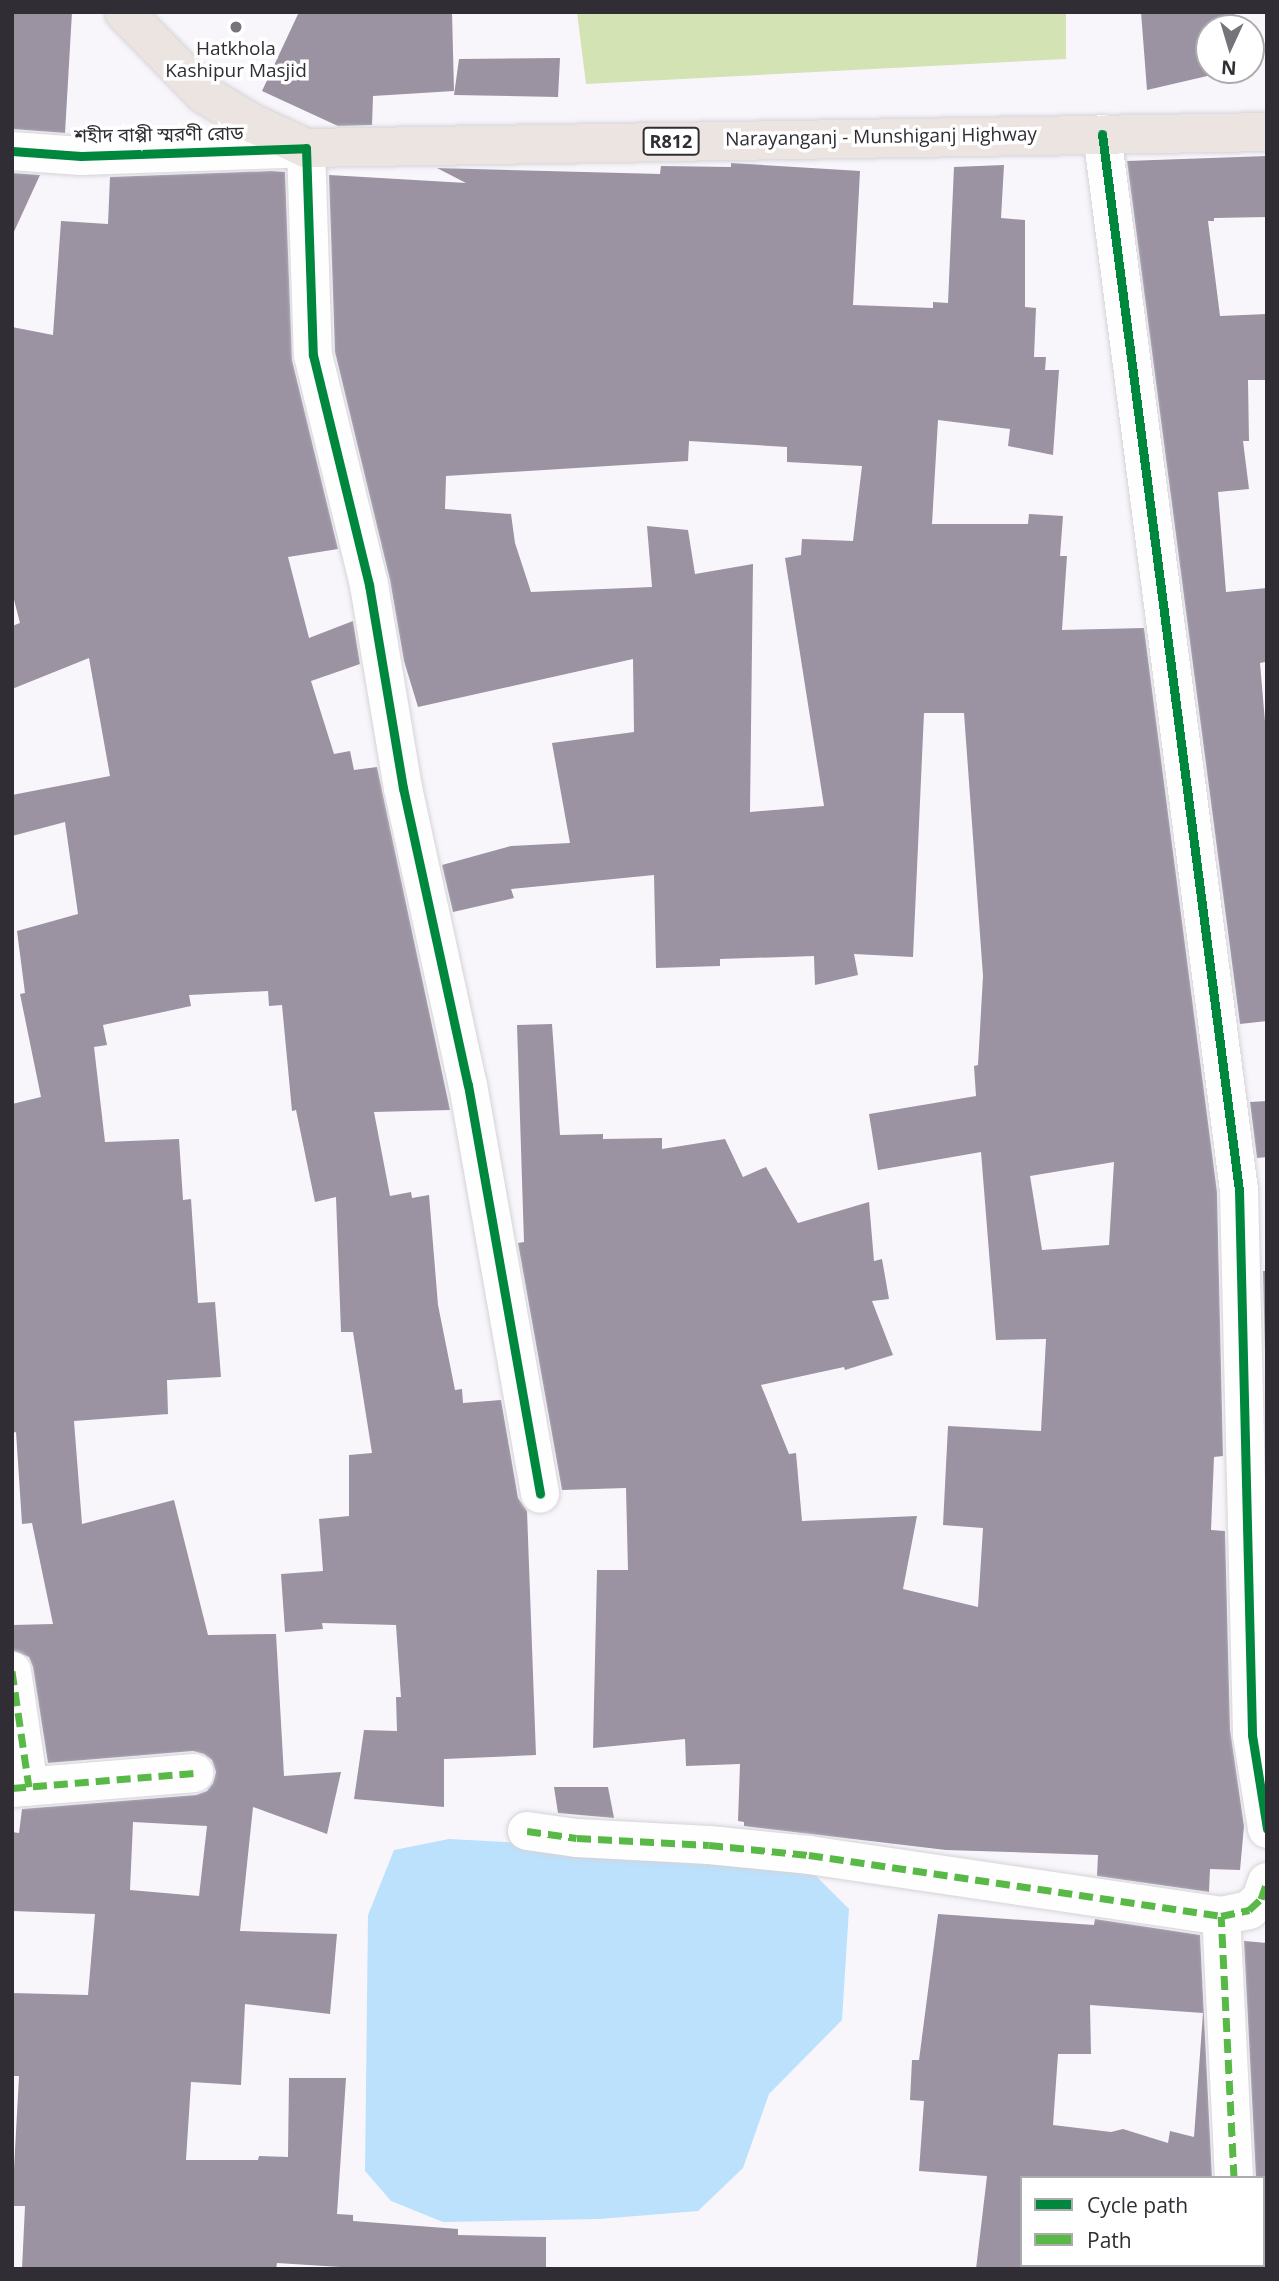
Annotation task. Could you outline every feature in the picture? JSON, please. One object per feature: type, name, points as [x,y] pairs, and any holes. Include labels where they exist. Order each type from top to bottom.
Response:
[{"type":"main road","name":"Narayanganj - Munshiganj Highway","points":[[124,12],[204,94],[252,123],[306,148],[1267,132]]},
{"type":"street","points":[[1102,134],[1239,1191],[1252,1735],[1267,1829]]},
{"type":"street","name":"শহীদ বাপ্পী স্মরণী রোড","points":[[12,151],[81,156],[306,148]]},
{"type":"street","points":[[306,148],[313,355],[369,585],[403,788],[468,1085],[540,1494]]},
{"type":"street","points":[[12,1671],[21,1788],[194,1773]]},
{"type":"street","points":[[527,1831],[577,1838],[709,1845],[809,1855],[1221,1916],[1249,1910],[1261,1899],[1267,1882]]},
{"type":"street","points":[[1221,1916],[1234,2176]]},
{"type":"green space","points":[[577,12],[1066,12],[1066,59],[586,84]]},
{"type":"water","points":[[449,1839],[758,1856],[816,1876],[849,1909],[842,2020],[769,2094],[743,2168],[698,2211],[599,2219],[443,2222],[391,2201],[365,2171],[368,1915],[394,1850]]},
{"type":"building","points":[[12,12],[72,12],[65,133],[12,129]]},
{"type":"building","points":[[299,12],[452,12],[454,91],[373,96],[372,125],[338,126],[262,91]]},
{"type":"building","points":[[1141,12],[1234,12],[1195,14],[1195,79],[1147,90]]},
{"type":"building","points":[[560,58],[558,97],[454,95],[459,59]]},
{"type":"building","points":[[1267,156],[1267,217],[1214,218],[1214,221],[1208,221],[1220,316],[1267,314],[1267,380],[1248,380],[1249,441],[1243,441],[1249,489],[1218,492],[1226,592],[1267,588],[1265,662],[1260,663],[1267,745],[1267,1021],[1240,1024],[1127,161]]},
{"type":"building","points":[[731,163],[860,171],[853,305],[933,308],[933,302],[948,303],[954,167],[1004,165],[1001,218],[1025,220],[1025,307],[1036,308],[1034,357],[1046,357],[1045,370],[1059,370],[1053,455],[1008,446],[1010,429],[938,420],[932,524],[1028,524],[1029,514],[1063,516],[1060,556],[1067,556],[1062,630],[1144,628],[1217,1192],[1223,1456],[1214,1457],[1211,1530],[1225,1531],[1230,1729],[1244,1826],[1240,1870],[1210,1869],[1209,1892],[1097,1876],[1098,1855],[946,1850],[744,1826],[744,1822],[738,1821],[740,1764],[686,1766],[685,1739],[593,1748],[597,1570],[628,1570],[626,1488],[562,1490],[518,1243],[524,1242],[517,1025],[552,1024],[560,1135],[603,1134],[603,1139],[662,1138],[662,1149],[725,1139],[743,1177],[766,1167],[798,1223],[869,1202],[874,1261],[882,1259],[889,1299],[872,1301],[893,1355],[845,1370],[844,1367],[761,1385],[789,1454],[796,1453],[802,1521],[917,1516],[903,1589],[978,1607],[983,1528],[943,1525],[948,1426],[1041,1431],[1046,1339],[996,1340],[981,1152],[878,1170],[869,1114],[976,1096],[974,1066],[978,1065],[983,976],[964,713],[924,713],[913,957],[854,954],[858,975],[815,985],[814,956],[720,959],[720,966],[656,968],[654,875],[511,889],[514,898],[453,912],[442,865],[511,846],[570,843],[552,743],[634,732],[633,659],[418,707],[404,661],[390,580],[335,352],[329,175],[466,183],[437,168],[660,174],[661,166],[731,167]],"holes":[[[689,441],[787,447],[787,462],[862,466],[853,541],[802,539],[801,555],[785,558],[824,806],[750,812],[753,564],[695,574],[688,530],[647,526],[652,587],[531,592],[515,543],[511,514],[445,509],[446,476],[688,461]],[[1114,1162],[1109,1245],[1042,1250],[1030,1176]]]},
{"type":"building","points":[[285,172],[292,360],[338,549],[288,557],[309,638],[353,621],[360,664],[311,681],[334,754],[350,751],[354,770],[377,767],[450,1110],[374,1112],[390,1196],[411,1192],[412,1198],[429,1195],[438,1305],[455,1390],[462,1389],[463,1403],[501,1400],[518,1498],[527,1511],[536,1755],[444,1759],[444,1807],[354,1799],[364,1730],[397,1731],[396,1697],[401,1697],[396,1625],[322,1623],[323,1629],[285,1632],[281,1574],[323,1571],[319,1519],[349,1516],[349,1455],[372,1453],[353,1332],[341,1332],[336,1197],[315,1202],[296,1110],[292,1111],[282,1005],[269,1006],[268,991],[189,995],[191,1006],[103,1025],[107,1045],[94,1047],[105,1142],[179,1139],[183,1200],[191,1199],[198,1303],[215,1302],[221,1377],[167,1380],[168,1414],[74,1421],[82,1524],[174,1500],[208,1635],[276,1634],[284,1776],[341,1772],[327,1834],[253,1807],[240,1931],[337,1934],[330,2014],[245,2004],[241,2085],[191,2082],[186,2160],[258,2160],[259,2156],[288,2157],[289,2078],[346,2078],[337,2214],[353,2215],[353,2221],[458,2229],[458,2235],[546,2237],[546,2269],[372,2269],[277,2263],[276,2269],[22,2269],[25,2206],[12,2206],[19,2076],[12,2076],[12,1993],[88,1995],[95,1914],[12,1911],[12,1832],[19,1833],[22,1809],[196,1795],[207,1791],[216,1772],[212,1760],[193,1751],[48,1763],[33,1667],[29,1657],[12,1650],[12,1625],[53,1624],[32,1523],[22,1524],[16,1432],[12,1433],[12,1104],[41,1097],[20,994],[25,993],[17,931],[78,914],[65,822],[12,836],[12,795],[110,776],[89,658],[12,689],[12,626],[20,623],[12,592],[12,327],[53,335],[61,221],[108,224],[110,177]],"holes":[[[133,1822],[207,1826],[199,1896],[130,1890]]]},
{"type":"building","points":[[12,173],[40,175],[12,236]]},
{"type":"building","points":[[1267,1101],[1267,1157],[1257,1158],[1250,1102]]},
{"type":"building","points":[[1263,1271],[1267,1271],[1267,1436]]},
{"type":"building","points":[[554,1787],[608,1787],[614,1818],[558,1813]]},
{"type":"building","points":[[938,1914],[1094,1925],[1095,1919],[1200,1935],[1212,2176],[1020,2176],[1022,2269],[976,2269],[987,2176],[919,2171],[924,2101],[910,2100],[912,2060],[919,2060]],"holes":[[[1090,2005],[1203,2013],[1194,2137],[1170,2131],[1168,2143],[1123,2129],[1111,2132],[1053,2125],[1058,2054],[1091,2054]]]},
{"type":"building","points":[[1244,1941],[1267,1943],[1267,2178],[1256,2176]]},
{"type":"marked path","points":[[12,1671],[29,1787]]},
{"type":"marked path","points":[[12,1788],[194,1773]]},
{"type":"marked path","points":[[527,1831],[577,1838],[709,1845],[809,1855],[1221,1916]]},
{"type":"marked path","points":[[1234,2176],[1221,1916],[1249,1910],[1261,1899],[1267,1882]]},
{"type":"cycle path","points":[[1102,134],[1239,1190],[1252,1735],[1267,1829]]},
{"type":"cycle path","points":[[12,151],[81,156],[306,148],[313,355],[369,585],[403,788],[468,1085],[540,1494]]},
{"type":"place","name":"Hatkhola Kashipur Masjid","points":[[236,27]]}]
